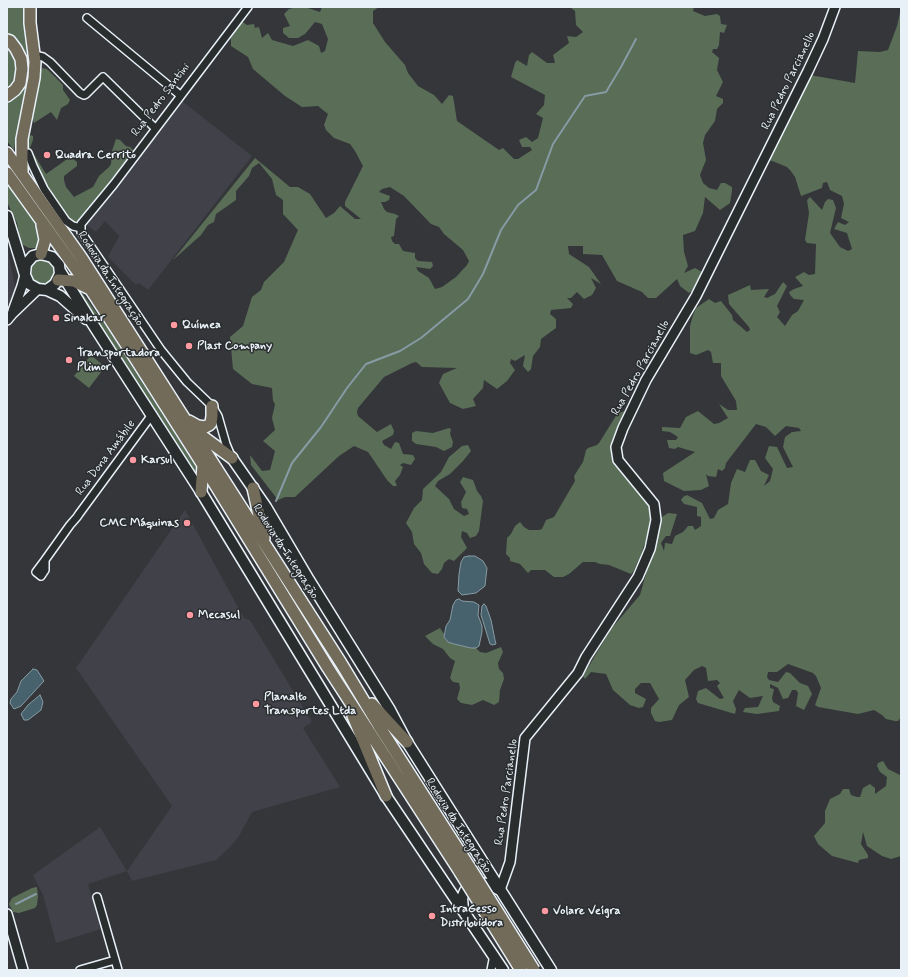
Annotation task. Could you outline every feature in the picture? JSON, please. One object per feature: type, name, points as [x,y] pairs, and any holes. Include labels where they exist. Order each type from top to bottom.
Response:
[{"type":"highway","points":[[22,174],[22,139],[34,78],[34,55],[30,23],[30,7]]},
{"type":"highway","points":[[7,40],[10,41],[16,49],[21,59],[22,69],[20,83],[15,90],[7,96]]},
{"type":"highway","name":"Rodovia da Integração","points":[[7,153],[81,257],[341,662],[465,870],[521,970]]},
{"type":"highway","name":"Rodovia da Integração","points":[[7,173],[91,290],[203,465],[339,684],[534,970]]},
{"type":"highway","points":[[37,255],[45,240],[45,234],[39,217]]},
{"type":"highway","points":[[62,277],[80,283],[91,290]]},
{"type":"highway","points":[[188,424],[205,427],[211,423],[212,406]]},
{"type":"highway","points":[[188,424],[232,458]]},
{"type":"highway","points":[[201,492],[203,465]]},
{"type":"highway","points":[[253,488],[266,546]]},
{"type":"highway","points":[[341,662],[377,710],[407,742]]},
{"type":"highway","points":[[339,684],[386,796]]},
{"type":"main road","points":[[7,216],[29,284],[60,296],[94,326]]},
{"type":"main road","points":[[15,241],[22,251],[52,257],[56,260],[62,277],[201,492],[386,796],[503,970]]},
{"type":"main road","points":[[25,275],[26,264],[37,255]]},
{"type":"main road","points":[[42,289],[55,284],[62,277]]},
{"type":"main road","points":[[232,458],[266,507],[309,580],[390,710],[407,742],[550,970]]},
{"type":"main road","points":[[463,910],[462,898],[465,891],[470,887],[478,884],[488,884],[500,890]]},
{"type":"street","name":"Rua Pedro Santini","points":[[81,228],[81,224],[114,184],[248,7]]},
{"type":"street","name":"Rua Pedro Parcianello","points":[[500,890],[510,862],[525,738],[578,673],[586,657],[638,577],[650,549],[656,520],[654,504],[618,460],[616,447],[622,428],[646,380],[696,296],[808,71],[823,39],[835,7]]},
{"type":"street","points":[[87,18],[180,95]]},
{"type":"street","points":[[34,55],[43,57],[50,62],[80,93],[84,95],[103,77],[155,128]]},
{"type":"street","points":[[28,153],[44,189],[66,221],[73,226],[81,228],[81,232],[161,350],[187,382],[212,406],[218,416],[226,444],[232,458]]},
{"type":"street","points":[[9,317],[25,275]]},
{"type":"street","points":[[9,317],[42,289]]},
{"type":"street","name":"Rua Dona Amábile","points":[[45,560],[76,515],[151,416]]},
{"type":"street","points":[[97,897],[118,970]]},
{"type":"street","points":[[7,914],[23,970]]},
{"type":"street","points":[[491,970],[494,955]]},
{"type":"street","points":[[80,970],[115,960]]},
{"type":"shaded area","points":[[182,101],[252,156],[148,290],[139,283],[136,285],[108,257],[119,236],[105,221],[96,232],[87,225]]},
{"type":"shaded area","points":[[7,245],[16,293],[7,307]]},
{"type":"shaded area","points":[[185,510],[244,618],[250,620],[312,722],[303,728],[340,787],[252,812],[239,836],[216,860],[132,881],[127,871],[172,806],[76,668]]},
{"type":"shaded area","points":[[100,827],[127,871],[88,884],[101,929],[56,943],[43,895],[33,875]]},
{"type":"green space","points":[[8,7],[28,7],[31,74],[17,130],[14,150],[7,141],[7,101],[18,92],[27,79],[29,66],[24,50],[13,37],[7,35]]},
{"type":"green space","points":[[305,7],[320,12],[322,7],[379,7],[373,11],[373,23],[385,42],[405,65],[408,73],[418,86],[434,95],[442,104],[449,95],[453,96],[457,121],[499,150],[503,148],[514,159],[518,159],[532,150],[530,147],[522,147],[519,140],[526,137],[532,142],[538,138],[543,118],[536,114],[544,105],[545,95],[511,77],[515,63],[517,60],[527,66],[529,55],[532,52],[547,63],[555,63],[553,55],[569,43],[567,36],[576,37],[583,32],[576,25],[575,11],[571,8],[562,7],[694,7],[693,11],[705,16],[717,14],[720,16],[721,24],[727,25],[724,33],[720,32],[719,45],[717,49],[713,49],[712,52],[719,58],[717,70],[723,82],[716,96],[723,99],[723,103],[717,109],[715,121],[705,135],[703,143],[706,160],[700,175],[703,183],[709,188],[717,190],[721,183],[725,183],[732,187],[732,191],[730,203],[720,210],[705,197],[703,213],[695,231],[683,235],[684,252],[688,266],[684,273],[695,268],[702,272],[695,288],[689,293],[680,286],[677,279],[656,298],[648,298],[642,292],[617,281],[602,255],[583,254],[583,246],[568,246],[569,254],[589,267],[601,284],[591,278],[596,288],[592,295],[584,299],[577,292],[571,298],[567,298],[573,304],[571,308],[551,310],[550,314],[556,319],[556,328],[541,339],[540,347],[533,356],[531,369],[528,372],[523,366],[525,355],[515,361],[511,359],[510,363],[515,370],[507,381],[497,389],[484,380],[483,388],[473,399],[476,406],[463,409],[450,403],[439,383],[443,374],[457,368],[422,367],[416,362],[384,377],[358,408],[357,412],[358,416],[377,432],[391,424],[394,431],[393,435],[382,441],[384,445],[391,449],[395,442],[399,443],[403,454],[413,455],[415,459],[411,465],[403,463],[400,465],[403,467],[400,475],[395,481],[397,486],[393,486],[387,480],[368,452],[354,446],[339,456],[295,497],[285,497],[278,500],[251,465],[250,455],[262,471],[270,470],[275,451],[263,441],[275,430],[272,418],[275,404],[273,401],[272,388],[252,384],[233,369],[230,337],[243,326],[252,297],[261,290],[264,282],[284,262],[298,230],[283,214],[283,200],[276,195],[272,179],[259,163],[252,168],[249,176],[236,191],[236,200],[216,214],[214,222],[208,225],[201,235],[173,260],[255,158],[290,187],[298,187],[310,194],[326,218],[334,213],[340,206],[355,219],[361,219],[345,206],[345,202],[363,166],[350,144],[334,138],[326,130],[324,125],[328,114],[318,106],[302,107],[285,96],[253,69],[248,57],[231,46],[231,38],[241,21],[247,25],[254,24],[255,28],[259,27],[262,38],[268,33],[272,40],[293,46],[308,40],[319,46],[321,53],[325,51],[328,39],[322,24],[315,22],[305,34],[298,38],[289,38],[283,33],[283,28],[290,26],[284,14],[289,9]],"holes":[[[390,187],[404,196],[431,224],[439,227],[444,234],[463,250],[469,261],[456,277],[442,287],[435,289],[429,278],[418,271],[416,267],[430,269],[433,266],[432,262],[418,261],[415,258],[415,253],[403,251],[399,244],[395,244],[392,241],[391,237],[394,236],[396,219],[399,216],[387,212],[384,209],[381,202],[389,200],[390,196],[379,192],[382,189]]]},
{"type":"green space","points":[[901,8],[901,717],[898,721],[895,721],[886,719],[874,710],[858,714],[818,707],[815,705],[821,688],[816,676],[813,673],[788,664],[777,672],[768,672],[767,677],[769,680],[778,682],[786,672],[790,673],[800,683],[808,686],[812,694],[804,710],[796,706],[798,693],[796,690],[792,690],[788,698],[783,699],[778,688],[770,684],[770,688],[774,689],[772,698],[773,702],[780,706],[779,711],[757,714],[743,712],[745,708],[758,707],[763,696],[750,698],[739,690],[733,701],[736,709],[735,714],[698,703],[696,699],[698,691],[706,688],[720,699],[724,698],[717,686],[720,683],[717,680],[708,681],[706,668],[702,666],[694,670],[685,680],[689,697],[679,705],[672,720],[659,722],[655,721],[651,713],[651,708],[659,699],[650,683],[641,683],[635,689],[635,693],[646,699],[643,707],[639,708],[630,705],[613,690],[606,674],[591,672],[585,679],[583,676],[611,629],[640,595],[662,517],[668,513],[677,514],[670,536],[666,536],[661,543],[664,551],[665,543],[672,544],[675,536],[683,532],[688,526],[693,526],[695,530],[701,526],[701,517],[697,516],[697,507],[684,504],[681,500],[683,497],[687,495],[702,503],[710,519],[714,518],[718,510],[728,504],[731,483],[737,469],[745,472],[750,460],[755,460],[761,471],[769,475],[764,486],[770,481],[773,469],[765,458],[769,446],[777,447],[787,468],[793,467],[783,447],[785,437],[792,432],[801,431],[799,428],[786,426],[775,436],[766,427],[756,424],[726,463],[725,468],[722,471],[718,469],[716,477],[708,476],[706,474],[709,486],[701,490],[684,491],[664,481],[663,473],[695,452],[678,447],[675,449],[669,448],[667,440],[676,440],[678,437],[670,432],[662,431],[662,427],[680,428],[686,417],[698,411],[714,424],[719,423],[728,418],[719,404],[728,410],[737,410],[736,401],[721,376],[721,363],[713,363],[711,352],[708,350],[696,355],[690,353],[690,326],[693,315],[696,308],[709,299],[715,303],[721,301],[732,315],[733,320],[747,332],[750,330],[749,327],[729,304],[728,295],[750,285],[751,290],[769,289],[764,297],[767,298],[775,294],[783,282],[787,286],[777,306],[780,312],[777,317],[785,326],[792,315],[798,311],[804,300],[794,299],[790,295],[789,292],[803,286],[795,277],[804,272],[809,275],[815,274],[816,244],[807,243],[805,240],[809,213],[807,200],[810,197],[822,210],[828,199],[833,200],[836,208],[830,233],[840,247],[848,251],[852,249],[847,233],[834,229],[838,222],[845,225],[849,222],[841,218],[844,204],[842,196],[830,190],[827,182],[823,183],[822,188],[801,196],[795,177],[790,170],[787,167],[767,159],[810,75],[855,83],[858,51],[880,52],[888,50],[897,26]]},
{"type":"green space","points":[[7,48],[15,58],[17,73],[14,84],[7,88]]},
{"type":"green space","points":[[42,68],[47,69],[63,85],[63,90],[70,100],[68,104],[61,108],[57,120],[51,112],[34,123],[32,116],[38,77]]},
{"type":"green space","points":[[31,135],[33,136],[33,140],[30,148],[46,174],[70,157],[77,162],[77,166],[64,176],[66,187],[74,197],[93,187],[99,176],[109,167],[111,164],[112,151],[116,139],[130,147],[134,154],[114,176],[100,196],[76,222],[69,220],[51,194],[34,160],[28,164],[25,149],[28,138]]},
{"type":"green space","points":[[7,184],[41,231],[43,244],[36,248],[29,248],[23,245],[20,239],[17,223],[7,202]]},
{"type":"green space","points":[[42,259],[51,263],[55,272],[51,281],[42,285],[33,281],[29,272],[33,263]]},
{"type":"green space","points":[[75,287],[78,287],[108,329],[198,470],[198,480],[139,385]]},
{"type":"green space","points":[[91,355],[105,367],[89,388],[74,376]]},
{"type":"green space","points":[[619,411],[625,411],[617,428],[612,446],[616,461],[645,497],[649,506],[652,521],[641,555],[633,572],[631,574],[609,565],[595,562],[583,562],[563,577],[554,577],[545,570],[531,570],[528,573],[520,564],[510,561],[510,558],[506,554],[507,538],[515,526],[520,522],[529,530],[539,530],[542,529],[546,520],[554,517],[575,481],[574,476],[583,462],[586,450],[599,443]]},
{"type":"green space","points":[[449,428],[451,429],[450,434],[453,442],[452,447],[444,451],[436,447],[416,444],[412,441],[412,433],[416,431],[433,433]]},
{"type":"green space","points":[[468,445],[471,451],[463,461],[450,474],[438,481],[435,486],[449,499],[454,509],[464,516],[469,514],[467,509],[462,508],[461,502],[466,492],[460,482],[463,477],[473,480],[483,501],[479,531],[476,536],[470,538],[467,533],[462,531],[461,537],[467,548],[454,561],[449,559],[444,563],[438,574],[432,573],[424,564],[421,553],[414,544],[412,532],[406,523],[414,508],[422,500],[423,489],[441,472],[449,457],[462,446]]},
{"type":"green space","points":[[440,628],[448,642],[476,648],[480,652],[486,653],[501,647],[503,652],[498,663],[504,679],[500,690],[499,702],[494,705],[483,700],[472,705],[461,703],[457,699],[460,688],[459,683],[453,682],[450,678],[455,661],[450,658],[443,649],[433,644],[425,636]]},
{"type":"green space","points":[[883,761],[888,769],[900,775],[901,779],[901,856],[891,859],[882,856],[867,846],[863,832],[861,844],[868,855],[868,858],[859,860],[858,863],[832,856],[818,844],[814,836],[825,823],[825,811],[830,799],[840,794],[843,789],[849,789],[851,795],[860,797],[863,788],[870,784],[875,788],[875,794],[886,786],[887,777],[880,772],[877,766],[878,763]]},
{"type":"green space","points":[[37,887],[38,896],[37,905],[35,908],[19,913],[13,912],[9,904],[12,898]]},
{"type":"water","points":[[475,556],[483,561],[487,568],[485,586],[476,593],[462,595],[458,591],[461,562],[464,557]]},
{"type":"water","points":[[459,599],[462,601],[474,602],[479,605],[478,615],[482,626],[482,632],[479,646],[476,648],[448,642],[444,637],[453,605],[456,600]]},
{"type":"water","points":[[484,604],[491,620],[496,644],[492,645],[490,644],[481,615],[482,606]]},
{"type":"water","points":[[33,669],[37,670],[44,681],[21,706],[14,709],[10,703],[11,699],[17,692],[21,681]]},
{"type":"water","points":[[40,695],[43,702],[41,710],[28,720],[24,720],[21,714],[28,705]]},
{"type":"waterway","points":[[276,501],[292,463],[321,427],[347,388],[366,364],[400,351],[421,338],[468,299],[483,274],[501,230],[518,205],[536,190],[553,144],[585,96],[606,92],[636,39]]},
{"type":"waterway","points":[[16,904],[36,894]]},
{"type":"place","name":"Quadra Cerrito","points":[[47,155]]},
{"type":"place","name":"Sinalcar","points":[[56,318]]},
{"type":"place","name":"Químea","points":[[174,325]]},
{"type":"place","name":"Plast Company","points":[[189,346]]},
{"type":"place","name":"Transportadora Plimor","points":[[69,360]]},
{"type":"place","name":"Karsul","points":[[133,460]]},
{"type":"place","name":"CMC Máquinas","points":[[187,523]]},
{"type":"place","name":"Mecasul","points":[[190,615]]},
{"type":"place","name":"Planalto Transportes Ltda","points":[[256,704]]},
{"type":"place","name":"Volare Veígra","points":[[545,911]]},
{"type":"place","name":"IntraGesso Distribuidora","points":[[432,916]]}]
